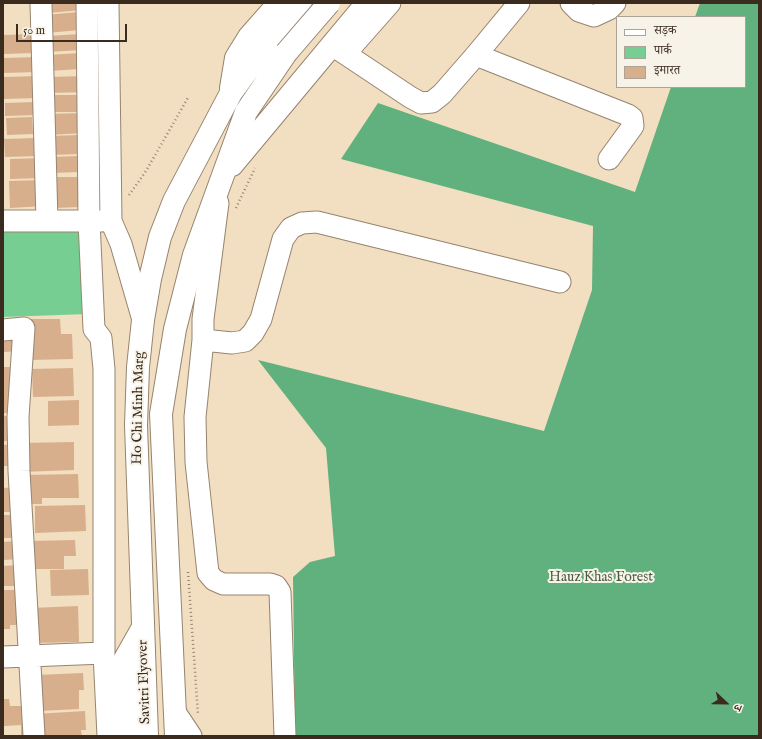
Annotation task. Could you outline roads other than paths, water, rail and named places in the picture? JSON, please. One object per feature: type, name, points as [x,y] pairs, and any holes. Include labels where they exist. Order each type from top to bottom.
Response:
[{"type":"main road","points":[[231,93],[236,58],[249,37],[279,3]]},
{"type":"main road","points":[[231,93],[274,34],[301,3]]},
{"type":"main road","name":"Ho Chi Minh Marg","points":[[176,736],[161,414],[175,329],[194,254],[246,112],[286,53],[329,3]]},
{"type":"main road","points":[[221,178],[339,50],[367,3]]},
{"type":"main road","name":"Ho Chi Minh Marg","points":[[142,628],[136,425],[138,367],[143,320],[150,279],[160,237],[174,201],[231,93]]},
{"type":"main road","name":"Savitri Flyover","points":[[142,628],[147,736]]},
{"type":"street","points":[[41,3],[47,221]]},
{"type":"street","points":[[87,3],[89,221],[94,329],[101,338],[104,369],[104,653],[108,736]]},
{"type":"street","points":[[108,3],[110,220],[121,244],[143,320]]},
{"type":"street","points":[[390,3],[339,50],[410,97],[421,102],[432,102],[442,94],[476,56],[519,3]]},
{"type":"street","points":[[571,3],[579,11],[594,16],[609,9],[615,3]]},
{"type":"street","points":[[476,56],[628,115],[632,118],[633,126],[609,159]]},
{"type":"street","points":[[221,178],[203,319],[203,340],[195,416],[196,462],[208,573],[214,580],[223,584],[270,584],[276,586],[280,592],[285,736]]},
{"type":"street","points":[[3,221],[110,220]]},
{"type":"street","points":[[203,340],[232,344],[245,341],[253,333],[261,319],[283,239],[291,228],[302,223],[317,222],[560,282]]},
{"type":"street","points":[[3,330],[24,328],[18,417],[19,471],[28,656],[34,736]]},
{"type":"street","points":[[127,736],[125,658],[142,628]]},
{"type":"street","points":[[3,657],[104,653]]},
{"type":"street","points":[[175,712],[190,736]]},
{"type":"park label","name":"Hauz Khas Forest","points":[[601,578]]}]
